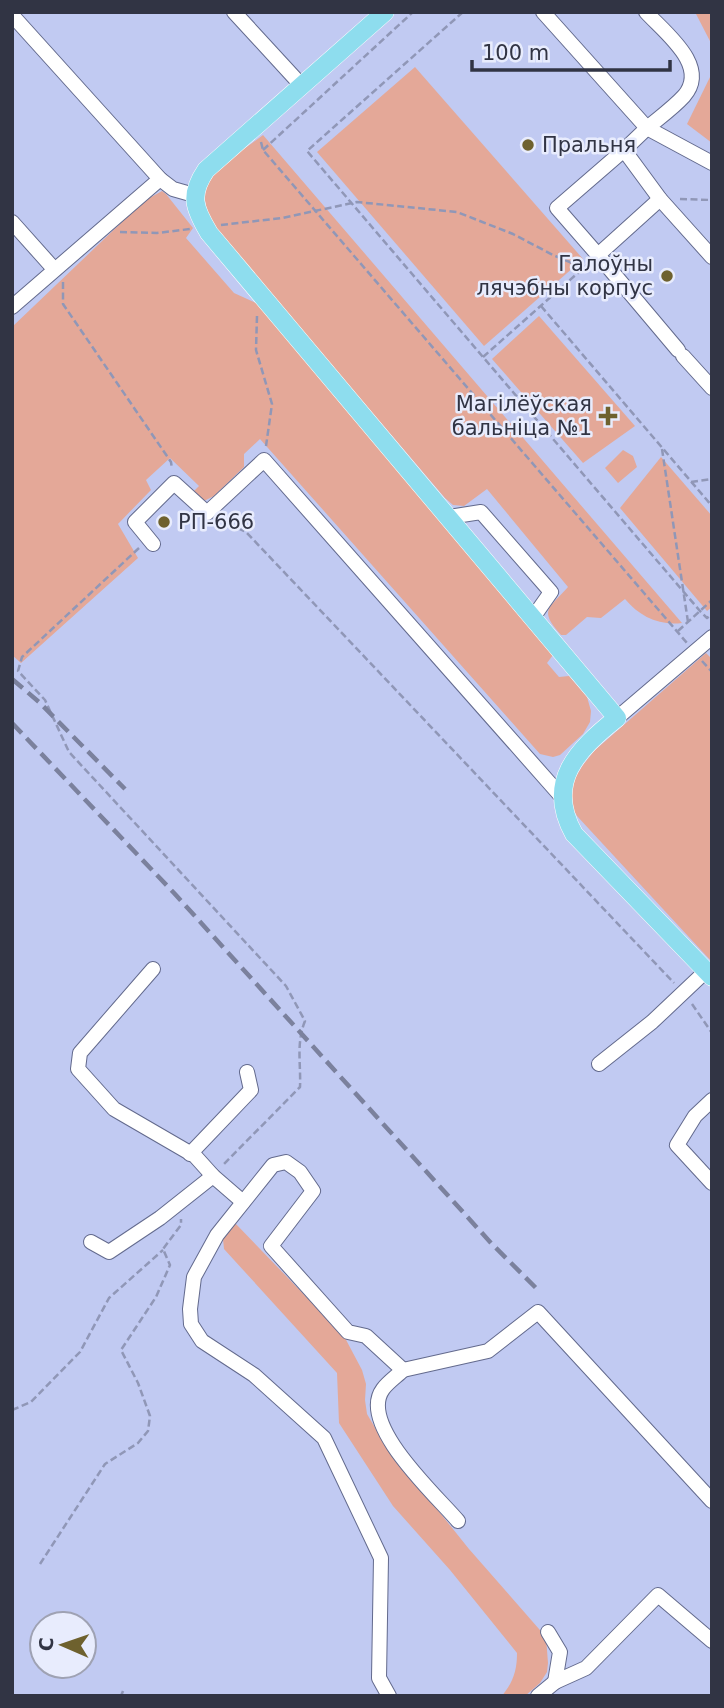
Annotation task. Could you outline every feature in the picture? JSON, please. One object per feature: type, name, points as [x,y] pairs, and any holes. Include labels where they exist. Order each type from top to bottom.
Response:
[{"type":"main road","points":[[385,12],[206,170],[194,195],[198,214],[205,227],[258,292],[617,718],[593,737],[567,770],[561,796],[565,818],[574,834],[709,974]]},
{"type":"street","points":[[234,12],[302,86]]},
{"type":"street","points":[[543,12],[648,128],[712,163]]},
{"type":"street","points":[[646,12],[690,61],[693,73],[691,85],[684,95],[557,208],[712,388]]},
{"type":"street","points":[[12,15],[160,179],[173,189],[194,195]]},
{"type":"street","points":[[624,150],[660,199],[712,257]]},
{"type":"street","points":[[12,307],[160,179]]},
{"type":"street","points":[[598,256],[660,199]]},
{"type":"street","points":[[12,222],[54,269]]},
{"type":"street","points":[[151,542],[135,522],[174,483],[207,513],[264,460],[561,796]]},
{"type":"street","points":[[449,517],[481,512],[551,592],[532,619]]},
{"type":"street","points":[[617,718],[712,637]]},
{"type":"street","points":[[153,969],[80,1053],[78,1069],[114,1109],[190,1154],[243,1202]]},
{"type":"street","points":[[599,1064],[652,1022],[682,993],[709,974]]},
{"type":"street","points":[[190,1154],[251,1090],[247,1072]]},
{"type":"street","points":[[712,1100],[695,1116],[677,1145],[712,1182]]},
{"type":"street","points":[[389,1696],[379,1678],[381,1558],[324,1438],[254,1375],[202,1341],[191,1324],[194,1277],[217,1235],[273,1165],[286,1162],[300,1172],[313,1191],[271,1246],[348,1332],[366,1336],[403,1370]]},
{"type":"street","points":[[91,1242],[109,1252],[180,1203],[213,1176]]},
{"type":"street","points":[[458,1521],[390,1443],[380,1424],[378,1406],[381,1390],[403,1370],[488,1351],[538,1311],[712,1501]]},
{"type":"street","points":[[538,1696],[555,1682],[586,1668],[658,1595],[712,1641]]},
{"type":"street","points":[[548,1632],[560,1652],[555,1682]]},
{"type":"path","points":[[263,150],[413,12]]},
{"type":"path","points":[[463,12],[307,151],[700,611],[707,618],[712,614]]},
{"type":"path","points":[[256,126],[263,150],[712,672]]},
{"type":"path","points":[[660,199],[712,200]]},
{"type":"path","points":[[102,230],[157,233],[266,220],[351,202],[469,215],[584,268]]},
{"type":"path","points":[[483,357],[598,256]]},
{"type":"path","points":[[54,269],[63,278],[62,304],[171,462],[174,483]]},
{"type":"path","points":[[258,292],[256,350],[272,404],[264,460]]},
{"type":"path","points":[[541,306],[712,506]]},
{"type":"path","points":[[662,449],[688,622]]},
{"type":"path","points":[[691,482],[712,479]]},
{"type":"path","points":[[207,513],[246,532],[682,993],[712,1033]]},
{"type":"path","points":[[12,674],[18,671],[22,657],[151,542]]},
{"type":"path","points":[[677,632],[712,600]]},
{"type":"path","points":[[18,671],[45,700],[69,752],[286,986],[305,1021],[300,1032],[298,1051],[300,1087],[213,1176]]},
{"type":"path","points":[[12,1410],[31,1402],[80,1352],[109,1298],[163,1249],[181,1225],[180,1203]]},
{"type":"path","points":[[40,1564],[105,1464],[138,1443],[148,1431],[150,1416],[138,1383],[121,1350],[156,1297],[170,1265],[163,1249]]},
{"type":"path","points":[[121,1696],[123,1691]]},
{"type":"shaded area","points":[[695,12],[712,12],[712,45]]},
{"type":"shaded area","points":[[415,67],[583,259],[484,346],[317,152]]},
{"type":"shaded area","points":[[712,73],[712,143],[687,124]]},
{"type":"shaded area","points":[[263,135],[682,623],[665,623],[650,618],[625,599],[601,618],[587,617],[566,635],[561,635],[548,614],[551,605],[568,587],[487,489],[464,506],[453,505],[445,498],[214,227],[205,203],[208,186],[228,161]]},
{"type":"shaded area","points":[[162,191],[193,228],[186,238],[234,293],[258,304],[553,655],[547,663],[559,677],[569,676],[587,697],[591,711],[590,722],[583,734],[560,755],[553,757],[540,754],[260,439],[244,454],[244,467],[214,496],[204,501],[191,494],[199,486],[170,458],[146,480],[151,490],[118,524],[138,558],[21,663],[12,655],[12,327],[144,201]]},
{"type":"shaded area","points":[[539,316],[635,426],[583,463],[492,359]]},
{"type":"shaded area","points":[[623,450],[633,456],[637,467],[618,483],[605,468]]},
{"type":"shaded area","points":[[661,457],[712,516],[712,607],[707,611],[620,508]]},
{"type":"shaded area","points":[[706,653],[712,659],[712,962],[577,816],[571,794],[575,778],[594,751]]},
{"type":"shaded area","points":[[235,1223],[344,1336],[362,1370],[366,1384],[367,1414],[384,1443],[469,1549],[546,1637],[547,1672],[540,1683],[525,1696],[502,1696],[514,1676],[517,1653],[450,1570],[393,1506],[339,1423],[337,1373],[224,1249],[223,1239]]},
{"type":"railway","points":[[12,679],[39,702],[125,789]]},
{"type":"railway","points":[[12,723],[174,893],[491,1243],[536,1288]]},
{"type":"place","name":"Пральня","points":[[528,145]]},
{"type":"place","name":"Галоўны лячэбны корпус","points":[[667,276]]},
{"type":"place","name":"Магілёўская бальніца №1","points":[[608,416]]},
{"type":"place","name":"РП-666","points":[[164,522]]}]
